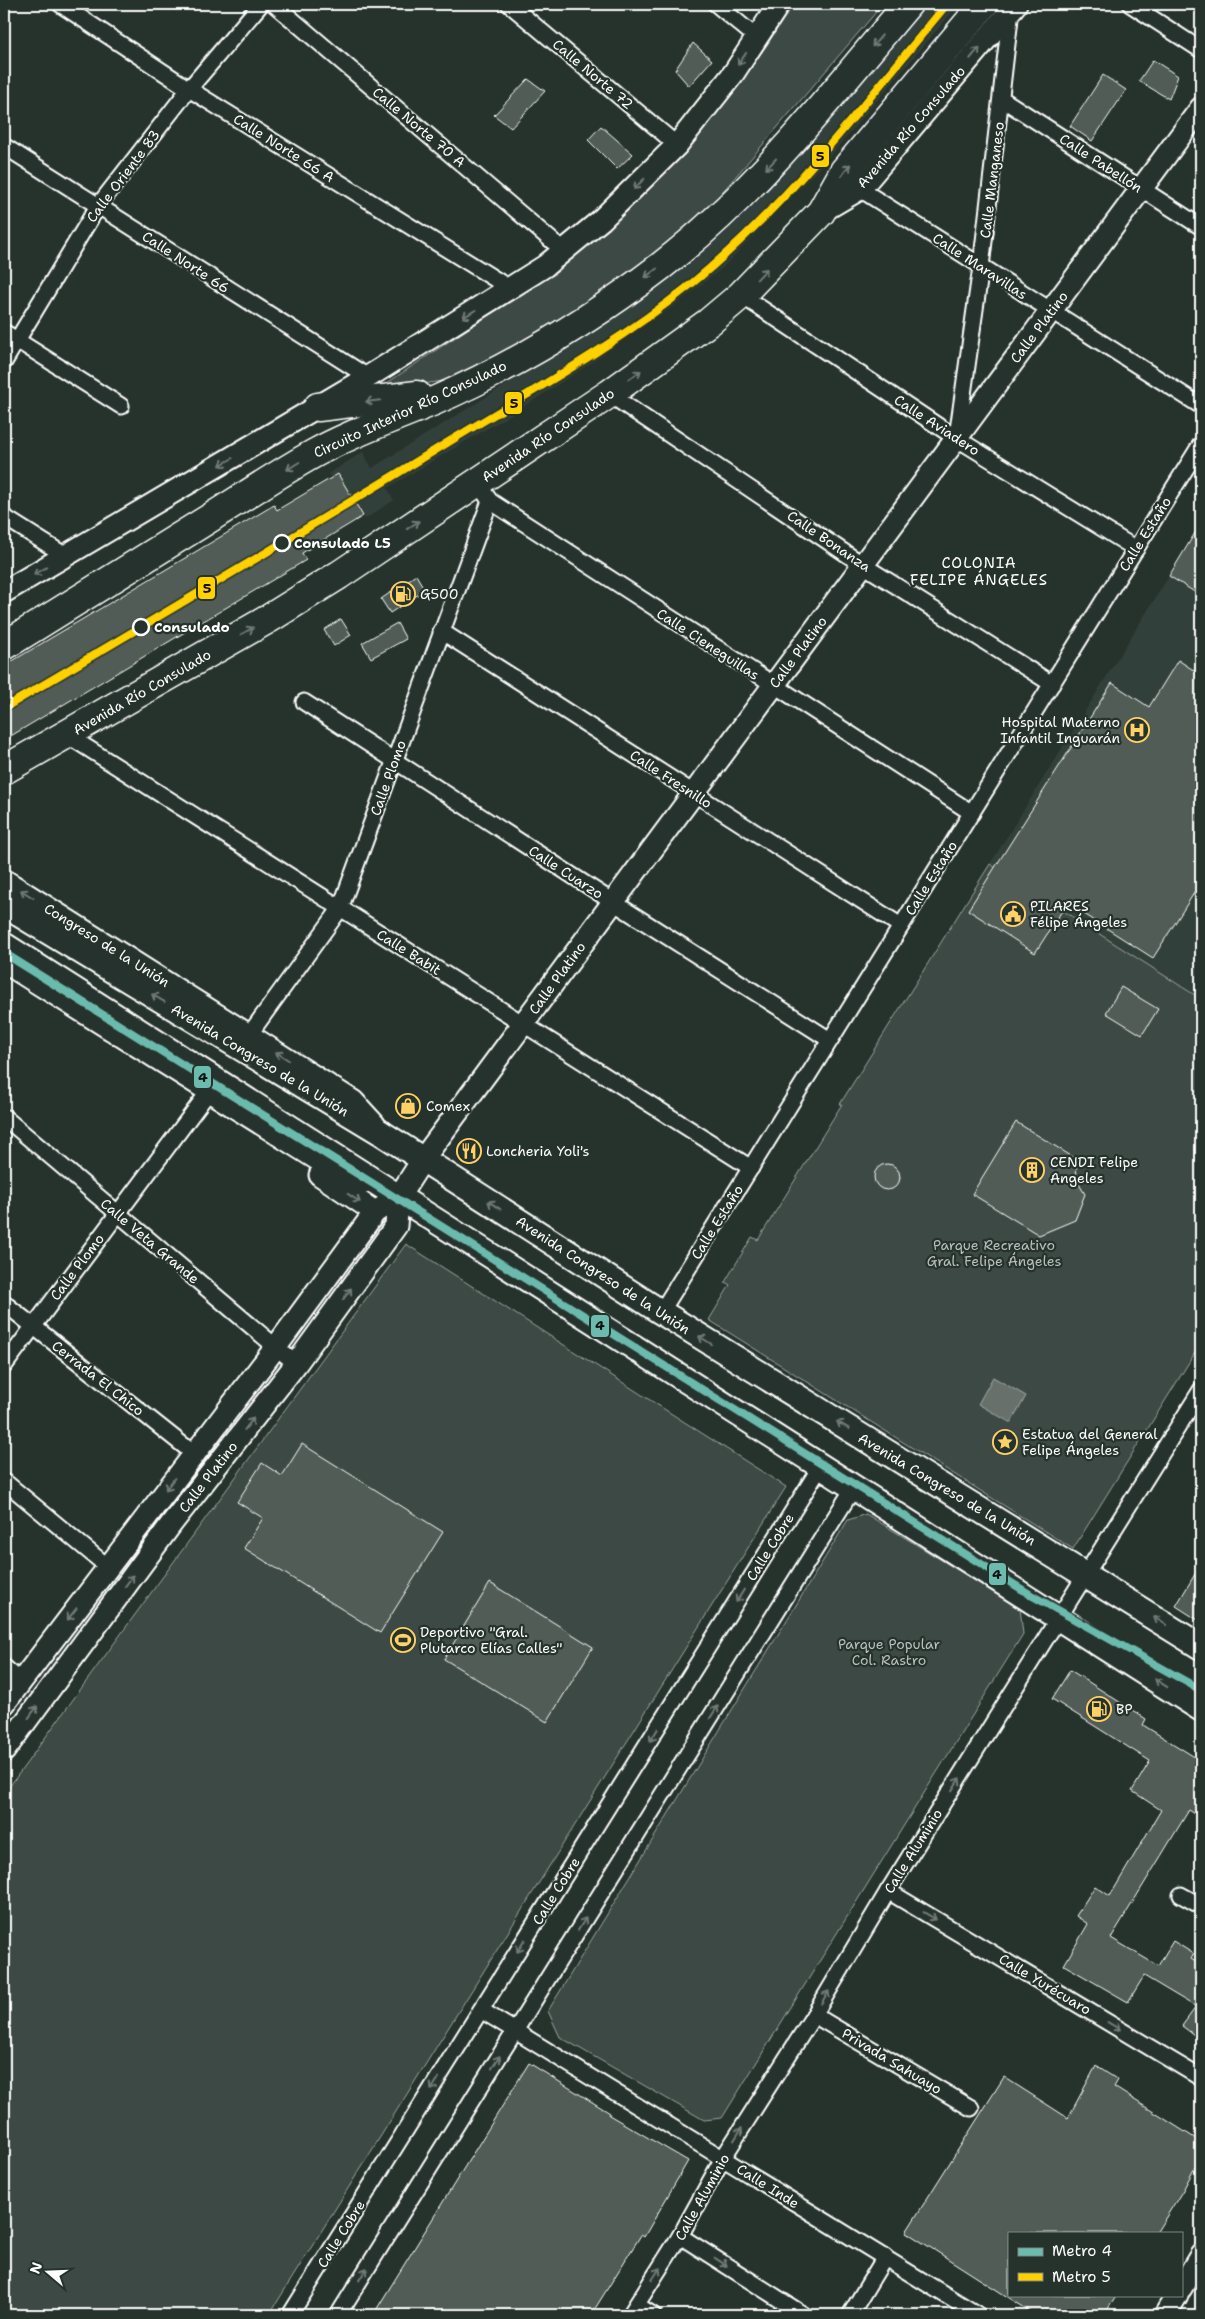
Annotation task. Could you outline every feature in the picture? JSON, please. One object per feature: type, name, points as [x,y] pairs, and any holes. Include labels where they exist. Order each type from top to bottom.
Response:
[{"type":"highway","name":"Circuito Interior Río Consulado","points":[[4,646],[313,454],[378,422],[432,402],[473,383],[574,327],[625,293],[699,235],[793,140],[908,4]]},
{"type":"highway","points":[[821,212],[844,171],[984,4]]},
{"type":"highway","name":"Avenida Río Consulado","points":[[5,771],[270,618],[392,540],[483,492],[609,394],[709,322],[741,295],[821,212]]},
{"type":"highway","points":[[318,407],[403,398],[473,383]]},
{"type":"main road","name":"Avenida Congreso de la Unión","points":[[4,905],[380,1132],[661,1312],[1087,1574],[1201,1647]]},
{"type":"main road","points":[[4,945],[398,1198],[854,1486],[1201,1710]]},
{"type":"street","name":"Calle Norte 66 A","points":[[60,4],[189,89],[511,289]]},
{"type":"street","name":"Calle Oriente 83","points":[[4,362],[98,206],[189,89],[261,4]]},
{"type":"street","name":"Calle Norte 70 A","points":[[274,4],[564,251]]},
{"type":"street","name":"Calle Norte 72","points":[[509,4],[677,145]]},
{"type":"street","points":[[716,4],[757,38]]},
{"type":"street","points":[[4,592],[368,378],[511,289],[564,251],[601,220],[677,145],[704,112],[779,4]]},
{"type":"street","points":[[1130,4],[1201,50]]},
{"type":"street","name":"Avenida Río Consulado","points":[[821,212],[860,189],[1014,7]]},
{"type":"street","name":"Calle Manganeso","points":[[956,438],[981,267],[1014,7]]},
{"type":"street","name":"Calle Pabellón","points":[[1002,99],[1201,226]]},
{"type":"street","name":"Calle Platino","points":[[4,1704],[193,1453],[276,1347],[375,1212],[398,1198],[423,1160],[613,902],[1201,108]]},
{"type":"street","name":"Calle Norte 66","points":[[4,146],[368,378]]},
{"type":"street","name":"Calle Maravillas","points":[[860,189],[1201,406]]},
{"type":"street","name":"Calle Aviadero","points":[[741,295],[956,438],[1136,549]]},
{"type":"street","points":[[4,332],[121,406]]},
{"type":"street","name":"Calle Bonanza","points":[[609,394],[863,565],[1052,684]]},
{"type":"street","name":"Calle Estaño","points":[[661,1312],[1201,444]]},
{"type":"street","name":"Calle Plomo","points":[[249,1035],[340,909],[442,631],[483,492]]},
{"type":"street","name":"Calle Cieneguillas","points":[[483,492],[773,686],[972,813]]},
{"type":"street","points":[[4,517],[66,556]]},
{"type":"street","name":"Calle Fresnillo","points":[[442,631],[901,926]]},
{"type":"street","name":"Calle Cuarzo","points":[[304,702],[394,762],[830,1040]]},
{"type":"street","name":"Calle Babit","points":[[67,735],[751,1168]]},
{"type":"street","name":"Congreso de la Unión","points":[[4,880],[353,1101],[369,1116],[380,1132]]},
{"type":"street","points":[[4,962],[336,1171],[398,1198]]},
{"type":"street","points":[[4,973],[204,1098],[375,1212]]},
{"type":"street","name":"Calle Plomo","points":[[4,1366],[204,1098]]},
{"type":"street","name":"Calle Veta Grande","points":[[4,1117],[296,1364]]},
{"type":"street","name":"Calle Platino","points":[[4,1751],[172,1523],[296,1364],[396,1226],[398,1198]]},
{"type":"street","name":"Cerrada El Chico","points":[[4,1303],[193,1453]]},
{"type":"street","name":"Calle Aluminio","points":[[633,2310],[680,2236],[723,2158],[1201,1390]]},
{"type":"street","name":"Calle Cobre","points":[[296,2313],[481,2010],[821,1466]]},
{"type":"street","points":[[4,1481],[108,1567]]},
{"type":"street","points":[[338,2315],[854,1486]]},
{"type":"street","points":[[4,1667],[20,1681]]},
{"type":"street","name":"Calle Yurécuaro","points":[[888,1891],[1201,2078]]},
{"type":"street","points":[[1181,1895],[1201,1906]]},
{"type":"street","name":"Calle Inde","points":[[481,2010],[978,2315]]},
{"type":"street","name":"Privada Sahuayo","points":[[814,2014],[971,2108]]},
{"type":"street","points":[[680,2236],[804,2315]]},
{"type":"street","points":[[1182,2286],[1201,2256]]},
{"type":"street","points":[[850,2315],[884,2257]]},
{"type":"street","points":[[1165,2315],[1176,2296]]},
{"type":"street","points":[[633,2310],[653,2315]]},
{"type":"shaded area","points":[[927,4],[959,4],[824,163],[722,268],[675,305],[588,365],[523,407],[387,488],[394,500],[365,519],[357,505],[334,519],[345,485],[338,474],[331,478],[328,474],[363,452],[372,468],[607,322],[687,265],[749,206]]},
{"type":"shaded area","name":"Hospital Materno Infantil Inguarán","points":[[1169,576],[1201,596],[1201,999],[990,864]]},
{"type":"shaded area","points":[[993,1377],[1026,1396],[1011,1423],[978,1404]]},
{"type":"green space","points":[[793,4],[883,4],[712,204],[613,289],[506,356],[443,381],[375,391],[568,262],[630,209],[685,151],[767,45]]},
{"type":"green space","name":"Parque Recreativo Gral. Felipe Ángeles","points":[[990,864],[1201,999],[1201,1343],[1073,1549],[709,1320],[730,1285],[725,1282],[752,1237],[758,1240],[842,1104],[840,1104]]},
{"type":"green space","name":"Deportivo \"Gral. Plutarco Elías Calles\"","points":[[406,1244],[786,1487],[269,2315],[4,2315],[4,1794]]},
{"type":"green space","name":"Parque Popular Col. Rastro","points":[[866,1514],[1020,1608],[1023,1634],[722,2118],[704,2120],[560,2037],[548,2011],[848,1520]]},
{"type":"building","points":[[693,43],[712,60],[689,86],[675,70]]},
{"type":"building","points":[[1153,60],[1178,76],[1169,99],[1139,81]]},
{"type":"building","points":[[1103,75],[1126,90],[1092,141],[1070,126]]},
{"type":"building","points":[[528,79],[545,91],[511,128],[494,115]]},
{"type":"building","points":[[601,126],[633,154],[617,169],[588,140]]},
{"type":"building","points":[[338,474],[363,516],[302,553],[306,560],[4,740],[4,666],[274,505],[277,510]]},
{"type":"building","points":[[1201,523],[1201,596],[1169,576]]},
{"type":"building","name":"G500","points":[[416,575],[425,590],[390,613],[381,599]]},
{"type":"building","points":[[341,619],[351,635],[334,646],[324,630]]},
{"type":"building","name":"G500","points":[[397,623],[406,639],[371,658],[362,643]]},
{"type":"building","name":"Hospital Materno Infantil Inguarán","points":[[1178,660],[1201,675],[1201,882],[1153,958],[1067,903],[1035,953],[968,910],[1112,683],[1149,707]]},
{"type":"building","points":[[1121,987],[1158,1009],[1142,1035],[1106,1013]]},
{"type":"building","name":"CENDI Felipe Angeles","points":[[1016,1122],[1076,1159],[1077,1181],[1085,1194],[1075,1220],[1039,1235],[972,1194]]},
{"type":"building","points":[[887,1164],[896,1168],[900,1177],[896,1186],[887,1190],[878,1186],[874,1177],[878,1168]]},
{"type":"building","points":[[302,1444],[443,1532],[380,1633],[244,1548],[263,1518],[237,1502],[262,1463],[282,1476]]},
{"type":"building","points":[[1201,1564],[1201,1622],[1176,1606]]},
{"type":"building","points":[[490,1583],[593,1647],[547,1722],[444,1659]]},
{"type":"building","points":[[1070,1670],[1146,1719],[1143,1725],[1201,1761],[1201,1818],[1189,1810],[1111,1938],[1158,1966],[1173,1941],[1194,1954],[1191,1959],[1201,1965],[1201,2040],[1182,2026],[1196,2007],[1144,1976],[1128,2002],[1064,1965],[1088,1924],[1076,1916],[1095,1886],[1110,1896],[1161,1810],[1132,1791],[1150,1761],[1052,1699]]},
{"type":"building","points":[[529,2063],[610,2113],[609,2115],[688,2161],[644,2237],[641,2235],[591,2315],[373,2315]]},
{"type":"building","points":[[1096,2066],[1118,2080],[1114,2087],[1201,2142],[1201,2156],[1183,2190],[1157,2232],[1008,2232],[1008,2296],[1116,2296],[1104,2315],[1036,2315],[906,2232],[1004,2077],[1068,2118]]},
{"type":"metro line","name":"5","points":[[4,708],[545,384],[604,347],[662,307],[726,254],[793,187],[947,4]]},
{"type":"metro line","name":"4","points":[[4,953],[1031,1595],[1201,1690]]},
{"type":"place","name":"Consulado L5","points":[[282,543]]},
{"type":"place","name":"G500","points":[[403,594]]},
{"type":"place","name":"Consulado","points":[[141,627]]},
{"type":"place","name":"Hospital Materno Infantil Inguarán","points":[[1137,730]]},
{"type":"place","name":"PILARES Félipe Ángeles","points":[[1013,914]]},
{"type":"place","name":"Comex","points":[[408,1106]]},
{"type":"place","name":"Loncheria Yoli's","points":[[469,1151]]},
{"type":"place","name":"CENDI Felipe Angeles","points":[[1032,1170]]},
{"type":"place","name":"Estatua del General Felipe Ángeles","points":[[1005,1442]]},
{"type":"place","name":"Deportivo \"Gral. Plutarco Elías Calles\"","points":[[403,1640]]},
{"type":"place","name":"BP","points":[[1099,1709]]},
{"type":"district","name":"COLONIA FELIPE ÁNGELES","points":[[979,572]]}]
